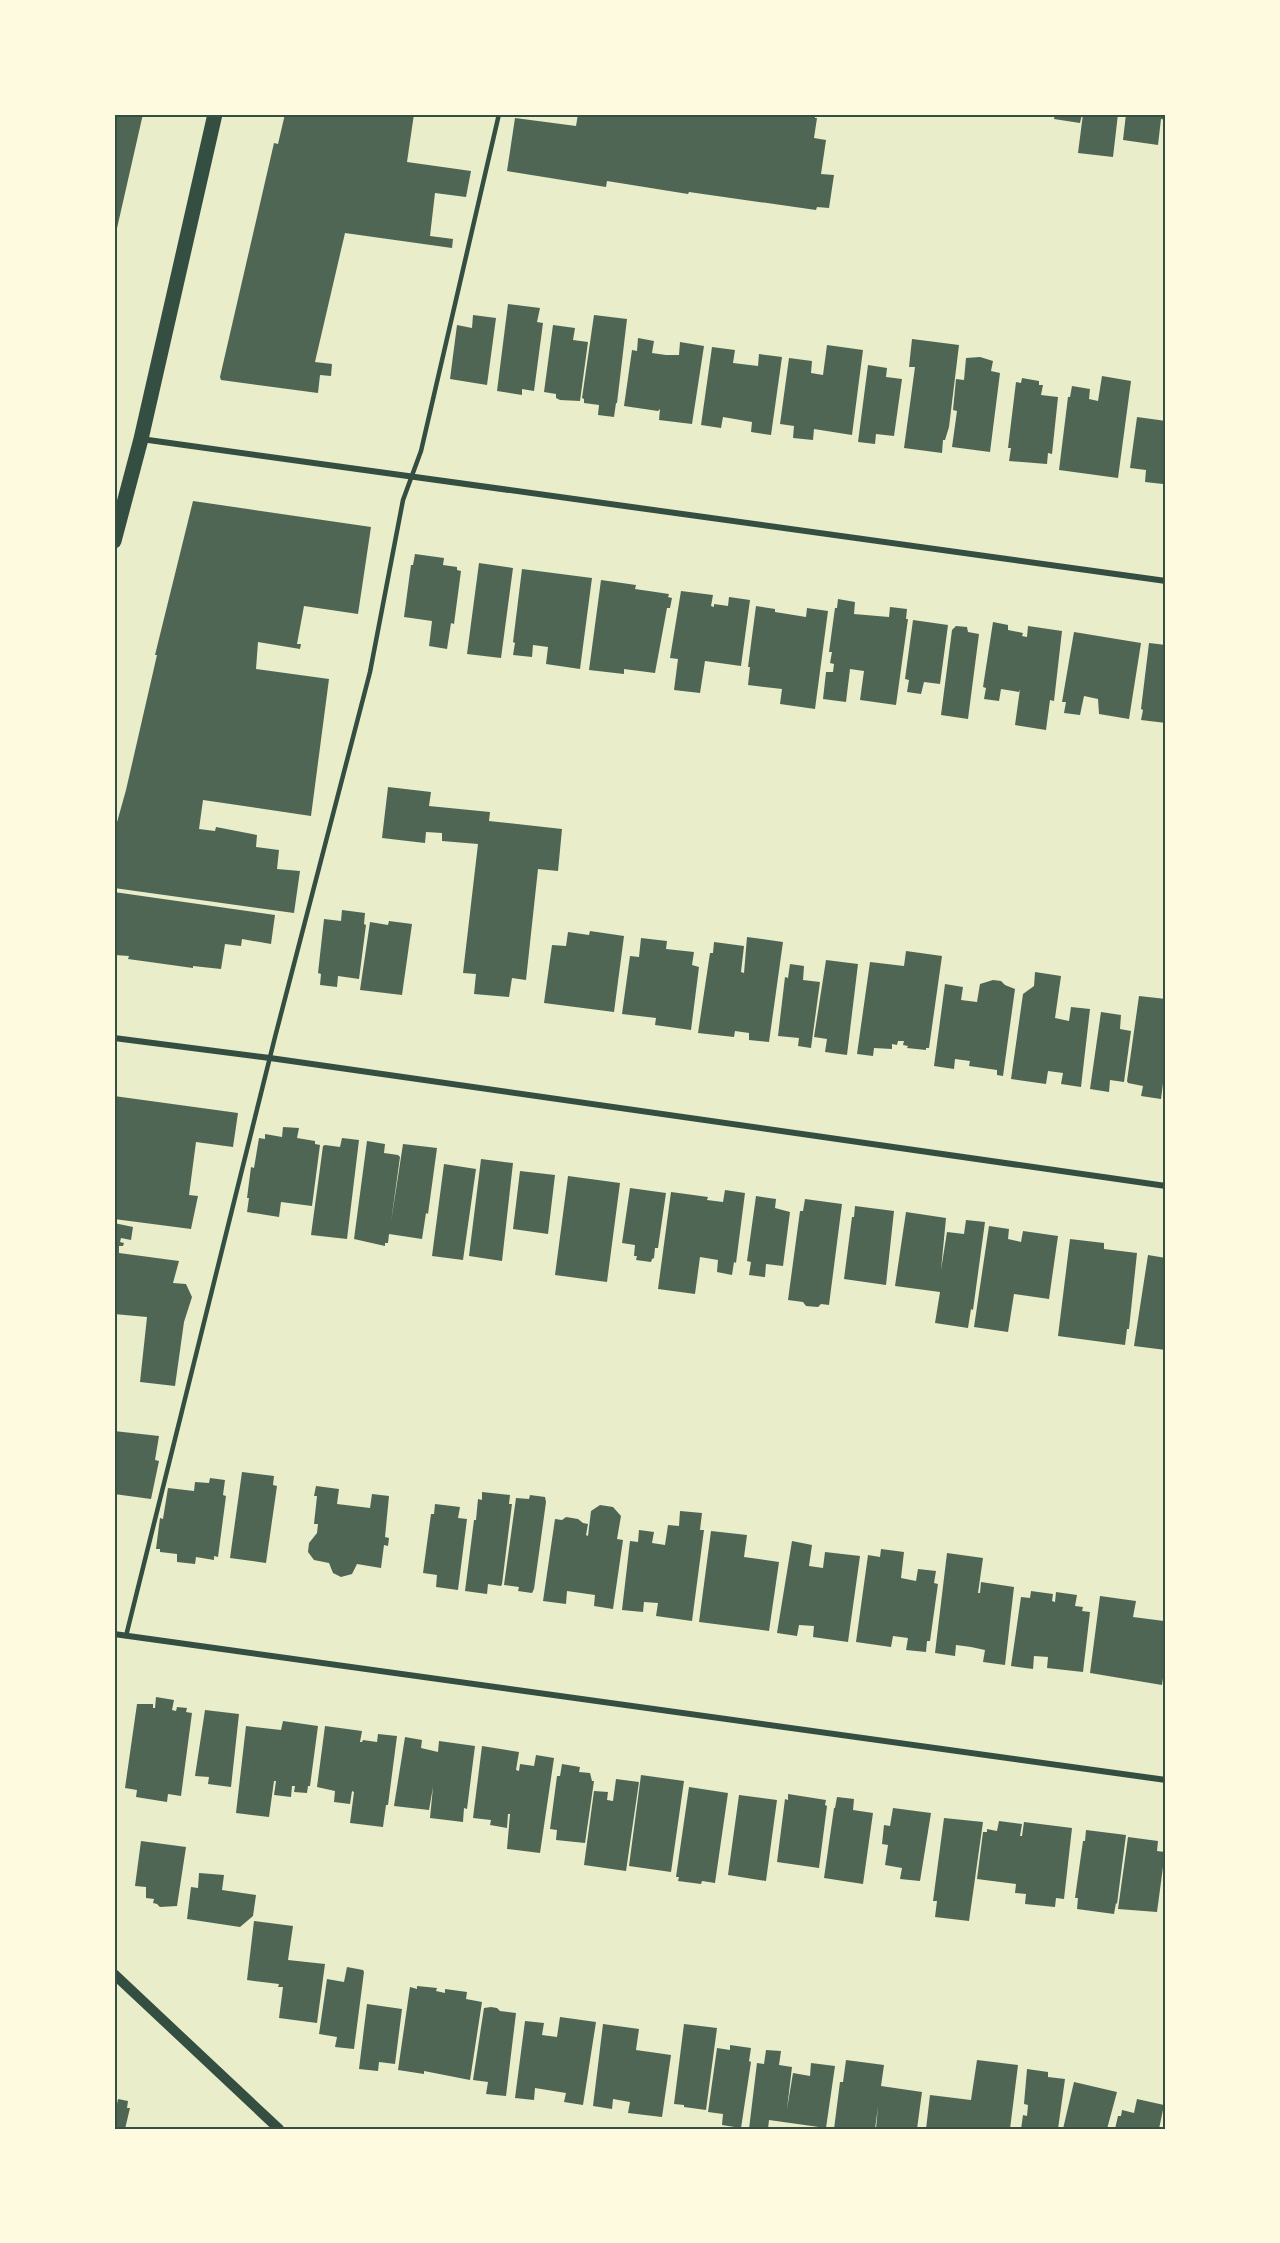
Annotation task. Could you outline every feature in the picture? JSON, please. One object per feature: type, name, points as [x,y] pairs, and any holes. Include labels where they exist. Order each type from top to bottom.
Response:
[{"type":"main road","points":[[114,541],[118,506],[141,439],[215,114]]},
{"type":"street","points":[[141,439],[1166,581]]},
{"type":"street","points":[[114,1038],[270,1058],[1166,1186]]},
{"type":"street","points":[[114,1634],[1166,1780]]},
{"type":"street","points":[[114,1974],[279,2129]]},
{"type":"lane","points":[[126,1635],[270,1058],[370,672],[403,500],[421,451],[499,114]]},
{"type":"building","points":[[114,114],[143,114],[115,237],[114,237]]},
{"type":"building","points":[[285,114],[414,114],[407,162],[471,171],[466,197],[435,193],[430,236],[453,239],[452,248],[345,233],[315,362],[332,364],[331,376],[320,375],[318,393],[221,380],[220,377],[274,143],[278,144]]},
{"type":"building","points":[[578,114],[808,114],[812,116],[815,114],[817,118],[814,138],[826,140],[821,174],[834,175],[829,208],[817,207],[816,210],[607,181],[606,187],[507,171],[515,118],[576,126]]},
{"type":"building","points":[[1055,114],[1082,114],[1080,123],[1054,119]]},
{"type":"building","points":[[1083,114],[1118,114],[1113,157],[1078,153]]},
{"type":"building","points":[[1126,114],[1166,114],[1166,120],[1161,119],[1158,145],[1123,140]]},
{"type":"building","points":[[508,304],[540,308],[537,322],[543,323],[534,391],[522,389],[522,395],[497,391]]},
{"type":"building","points":[[473,315],[496,318],[487,385],[450,379],[457,325],[472,328]]},
{"type":"building","points":[[594,315],[627,319],[614,417],[598,415],[599,405],[584,403],[582,398]]},
{"type":"building","points":[[553,325],[575,328],[573,340],[588,342],[580,401],[560,400],[556,398],[556,394],[544,392]]},
{"type":"building","points":[[638,338],[654,341],[652,353],[666,355],[679,355],[680,342],[704,346],[692,424],[659,420],[660,409],[658,411],[624,406],[632,350],[637,351]]},
{"type":"building","points":[[912,339],[959,345],[949,427],[945,440],[943,440],[942,453],[904,448],[915,367],[909,367]]},
{"type":"building","points":[[827,345],[863,350],[852,435],[814,429],[813,440],[793,438],[794,426],[780,424],[789,358],[812,361],[811,373],[823,375]]},
{"type":"building","points":[[712,347],[735,350],[733,363],[758,366],[759,354],[782,357],[771,435],[751,432],[752,422],[723,417],[721,428],[701,425]]},
{"type":"building","points":[[980,357],[993,361],[991,371],[1000,373],[990,452],[952,447],[957,411],[953,410],[956,379],[964,380],[966,358]]},
{"type":"building","points":[[868,365],[887,368],[886,377],[902,379],[894,436],[876,434],[875,444],[858,442]]},
{"type":"building","points":[[1102,376],[1131,381],[1118,478],[1059,470],[1068,397],[1070,397],[1072,386],[1090,389],[1089,399],[1098,401]]},
{"type":"building","points":[[1022,378],[1039,381],[1039,385],[1043,385],[1041,395],[1058,397],[1052,454],[1048,453],[1047,464],[1009,461],[1011,448],[1008,448],[1016,382],[1021,383]]},
{"type":"building","points":[[1137,417],[1166,421],[1166,459],[1163,484],[1145,482],[1146,470],[1130,468]]},
{"type":"building","points":[[193,501],[371,527],[358,614],[304,606],[297,644],[301,644],[300,649],[258,642],[256,669],[329,679],[311,816],[203,800],[199,829],[215,831],[216,827],[257,835],[256,847],[279,850],[277,869],[300,871],[294,913],[114,888],[114,833]]},
{"type":"building","points":[[415,554],[444,558],[443,565],[457,567],[457,570],[461,571],[454,624],[451,623],[447,649],[429,646],[432,621],[404,617],[411,565],[413,565]]},
{"type":"building","points":[[479,563],[513,568],[501,658],[467,654]]},
{"type":"building","points":[[522,569],[592,578],[580,669],[546,664],[548,647],[533,645],[532,657],[513,655]]},
{"type":"building","points":[[601,580],[636,585],[635,589],[669,594],[668,597],[672,598],[670,608],[667,608],[655,673],[624,669],[624,674],[589,670]]},
{"type":"building","points":[[681,591],[713,595],[711,606],[714,607],[714,604],[728,606],[729,597],[750,600],[741,666],[705,661],[700,693],[674,690],[678,659],[670,658]]},
{"type":"building","points":[[838,599],[855,602],[854,614],[889,617],[890,607],[907,609],[906,619],[908,619],[896,705],[860,700],[864,671],[850,669],[846,702],[823,699],[826,672],[833,672],[834,664],[830,663],[832,652],[829,652]]},
{"type":"building","points":[[756,606],[806,617],[807,608],[828,611],[815,709],[780,704],[782,689],[748,685],[750,667],[748,667]]},
{"type":"building","points":[[913,620],[948,625],[940,684],[924,682],[921,694],[907,692],[909,680],[905,679]]},
{"type":"building","points":[[993,622],[1008,625],[1008,630],[1023,633],[1022,636],[1027,637],[1028,626],[1062,631],[1054,701],[1050,700],[1046,730],[1015,725],[1020,689],[1019,692],[1001,689],[999,701],[984,699],[986,688],[983,687]]},
{"type":"building","points":[[956,626],[967,627],[968,632],[979,634],[968,719],[941,715],[952,630]]},
{"type":"building","points":[[1074,632],[1141,643],[1129,719],[1099,714],[1098,699],[1084,696],[1080,715],[1064,713],[1066,702],[1062,702]]},
{"type":"building","points":[[1149,643],[1166,645],[1166,723],[1141,720]]},
{"type":"building","points":[[388,787],[431,792],[429,806],[490,812],[489,821],[562,829],[558,871],[538,869],[526,980],[512,978],[509,997],[474,994],[476,974],[463,973],[478,844],[442,841],[442,833],[426,832],[425,843],[382,838]]},
{"type":"building","points":[[114,892],[275,915],[271,944],[242,939],[241,946],[225,944],[221,969],[193,966],[193,968],[114,955]]},
{"type":"building","points":[[342,910],[365,913],[364,924],[366,925],[359,979],[338,976],[337,987],[320,985],[321,974],[318,973],[324,919],[341,921]]},
{"type":"building","points":[[389,921],[412,924],[402,995],[360,990],[370,922],[388,925]]},
{"type":"building","points":[[590,931],[624,936],[614,1012],[544,1003],[552,945],[566,946],[568,932],[589,935]]},
{"type":"building","points":[[747,937],[783,942],[769,1042],[749,1040],[749,1033],[735,1031],[734,1037],[698,1033],[710,953],[713,953],[714,942],[744,946],[741,972],[744,973]]},
{"type":"building","points":[[641,938],[667,941],[666,949],[694,952],[692,965],[699,967],[691,1030],[655,1025],[656,1018],[622,1014],[630,956],[639,957]]},
{"type":"building","points":[[906,951],[942,956],[929,1048],[926,1050],[907,1048],[908,1046],[903,1045],[904,1041],[898,1041],[897,1045],[892,1044],[892,1049],[874,1048],[873,1056],[857,1054],[870,962],[904,966]]},
{"type":"building","points":[[826,960],[858,964],[847,1055],[825,1052],[827,1039],[814,1037]]},
{"type":"building","points":[[790,964],[804,966],[803,980],[820,982],[811,1048],[798,1046],[799,1038],[778,1036],[785,977],[788,978]]},
{"type":"building","points":[[1035,972],[1061,976],[1055,1018],[1069,1021],[1071,1007],[1090,1009],[1081,1087],[1061,1084],[1063,1073],[1048,1071],[1046,1084],[1011,1079],[1023,994],[1034,986]]},
{"type":"building","points":[[993,980],[1001,981],[1015,989],[1003,1076],[997,1075],[997,1070],[969,1066],[970,1061],[955,1059],[954,1069],[934,1066],[945,984],[963,987],[961,1000],[977,1002],[980,984]]},
{"type":"building","points":[[1139,996],[1166,999],[1166,1060],[1161,1099],[1141,1096],[1143,1086],[1127,1081]]},
{"type":"building","points":[[1101,1012],[1121,1015],[1120,1029],[1131,1031],[1124,1082],[1110,1080],[1109,1092],[1090,1089]]},
{"type":"building","points":[[114,1096],[238,1113],[233,1147],[196,1142],[189,1195],[198,1196],[191,1229],[114,1219]]},
{"type":"building","points":[[283,1127],[299,1128],[297,1138],[315,1141],[315,1144],[320,1145],[312,1206],[281,1202],[279,1217],[247,1212],[251,1167],[254,1168],[259,1138],[265,1139],[265,1134],[282,1137]]},
{"type":"building","points":[[342,1138],[359,1140],[347,1239],[311,1235],[323,1146],[340,1147]]},
{"type":"building","points":[[367,1141],[385,1144],[384,1153],[400,1157],[391,1222],[403,1144],[437,1148],[428,1214],[426,1213],[422,1239],[389,1234],[388,1243],[385,1243],[385,1246],[354,1239]]},
{"type":"building","points":[[481,1159],[513,1163],[502,1261],[469,1256]]},
{"type":"building","points":[[444,1164],[476,1169],[463,1260],[432,1256]]},
{"type":"building","points":[[520,1171],[555,1175],[548,1234],[513,1229]]},
{"type":"building","points":[[568,1176],[620,1183],[607,1282],[555,1275]]},
{"type":"building","points":[[630,1188],[666,1193],[658,1248],[655,1248],[651,1262],[636,1260],[635,1245],[622,1243]]},
{"type":"building","points":[[725,1190],[745,1193],[736,1263],[734,1262],[732,1275],[717,1272],[718,1260],[700,1257],[695,1294],[658,1289],[671,1192],[708,1197],[707,1200],[723,1202]]},
{"type":"building","points":[[756,1196],[776,1199],[775,1208],[790,1212],[783,1266],[766,1264],[765,1277],[749,1275],[751,1262],[747,1261]]},
{"type":"building","points":[[805,1199],[842,1204],[829,1305],[821,1304],[818,1307],[788,1300],[800,1211],[803,1211]]},
{"type":"building","points":[[855,1206],[894,1211],[886,1285],[844,1279]]},
{"type":"building","points":[[906,1212],[946,1218],[941,1270],[947,1232],[964,1234],[966,1220],[985,1222],[973,1310],[971,1309],[968,1328],[935,1323],[940,1292],[895,1286]]},
{"type":"building","points":[[114,1223],[133,1227],[131,1240],[121,1238],[120,1242],[124,1243],[123,1246],[119,1246],[119,1253],[179,1261],[173,1283],[186,1284],[192,1297],[184,1322],[175,1386],[140,1382],[147,1317],[114,1314]]},
{"type":"building","points":[[989,1226],[1009,1229],[1008,1239],[1021,1242],[1023,1231],[1058,1236],[1049,1299],[1014,1294],[1008,1332],[974,1327]]},
{"type":"building","points":[[1070,1239],[1104,1243],[1104,1249],[1137,1253],[1129,1329],[1127,1329],[1125,1345],[1058,1336]]},
{"type":"building","points":[[1148,1255],[1166,1258],[1166,1350],[1134,1346]]},
{"type":"building","points":[[114,1431],[159,1436],[155,1460],[159,1461],[151,1499],[114,1494]]},
{"type":"building","points":[[242,1472],[274,1476],[273,1485],[277,1486],[266,1563],[230,1558]]},
{"type":"building","points":[[210,1478],[225,1480],[223,1495],[226,1496],[218,1557],[214,1556],[214,1560],[196,1557],[195,1564],[177,1562],[177,1554],[160,1552],[160,1549],[156,1549],[160,1518],[163,1519],[168,1488],[194,1491],[195,1482],[209,1483]]},
{"type":"building","points":[[316,1486],[339,1489],[337,1504],[370,1508],[372,1494],[389,1496],[385,1537],[389,1538],[388,1546],[384,1545],[381,1568],[357,1564],[352,1574],[341,1577],[333,1573],[329,1563],[314,1560],[308,1552],[309,1543],[317,1533],[318,1524],[314,1524]]},
{"type":"building","points":[[482,1492],[510,1495],[509,1504],[512,1504],[502,1584],[501,1586],[488,1584],[487,1594],[465,1591],[474,1520],[476,1520],[478,1499],[482,1500]]},
{"type":"building","points":[[530,1495],[545,1497],[546,1502],[532,1593],[518,1591],[519,1587],[504,1585],[516,1498],[529,1499]]},
{"type":"building","points":[[435,1504],[460,1507],[458,1518],[467,1519],[458,1590],[436,1587],[437,1575],[423,1573],[431,1514],[434,1514]]},
{"type":"building","points":[[600,1505],[613,1507],[621,1516],[617,1539],[623,1540],[613,1609],[594,1606],[595,1595],[567,1591],[566,1604],[543,1601],[555,1519],[562,1520],[566,1517],[588,1524],[586,1535],[588,1536],[591,1511]]},
{"type":"building","points":[[680,1511],[702,1513],[700,1530],[704,1530],[692,1621],[656,1616],[658,1603],[644,1602],[643,1612],[622,1610],[630,1541],[638,1542],[639,1530],[654,1532],[652,1543],[665,1545],[668,1525],[679,1526]]},
{"type":"building","points":[[711,1531],[747,1535],[744,1557],[779,1562],[769,1631],[699,1622]]},
{"type":"building","points":[[792,1541],[812,1545],[809,1566],[823,1568],[825,1552],[860,1556],[848,1642],[813,1637],[814,1626],[799,1625],[797,1636],[777,1633]]},
{"type":"building","points":[[881,1549],[904,1552],[901,1578],[916,1581],[918,1569],[936,1571],[934,1583],[938,1584],[930,1641],[927,1641],[926,1652],[906,1650],[908,1638],[893,1636],[891,1647],[856,1642],[868,1555],[880,1557]]},
{"type":"building","points":[[947,1553],[983,1558],[978,1593],[980,1593],[981,1582],[1014,1587],[1005,1665],[983,1662],[985,1650],[971,1647],[956,1645],[955,1656],[935,1653]]},
{"type":"building","points":[[1031,1591],[1053,1594],[1052,1601],[1055,1602],[1056,1592],[1077,1595],[1075,1606],[1083,1607],[1082,1611],[1090,1612],[1083,1672],[1047,1668],[1048,1657],[1034,1656],[1033,1669],[1011,1666],[1021,1597],[1030,1598]]},
{"type":"building","points":[[1100,1596],[1136,1601],[1133,1617],[1164,1621],[1166,1616],[1166,1658],[1162,1685],[1090,1673]]},
{"type":"building","points":[[156,1697],[174,1700],[172,1710],[176,1711],[177,1707],[187,1708],[186,1712],[192,1713],[181,1796],[168,1794],[167,1802],[136,1797],[137,1790],[125,1788],[137,1704],[153,1704],[155,1708]]},
{"type":"building","points":[[205,1710],[239,1714],[231,1787],[208,1784],[209,1777],[195,1776]]},
{"type":"building","points":[[283,1721],[318,1726],[310,1786],[308,1786],[307,1793],[294,1792],[295,1786],[292,1786],[291,1797],[274,1795],[276,1781],[274,1781],[269,1817],[236,1813],[246,1726],[281,1730]]},
{"type":"building","points":[[325,1726],[362,1731],[360,1742],[363,1740],[377,1742],[378,1734],[397,1736],[383,1827],[350,1823],[354,1792],[352,1791],[350,1804],[334,1802],[335,1791],[317,1787]]},
{"type":"building","points":[[405,1737],[422,1740],[421,1748],[438,1752],[439,1741],[475,1746],[467,1809],[464,1808],[463,1822],[430,1818],[433,1787],[429,1810],[394,1806]]},
{"type":"building","points":[[482,1746],[519,1752],[516,1770],[519,1771],[520,1764],[534,1766],[536,1755],[554,1758],[540,1853],[507,1849],[510,1814],[508,1814],[507,1828],[490,1825],[491,1820],[473,1818]]},
{"type":"building","points":[[562,1764],[580,1767],[579,1772],[590,1773],[594,1781],[585,1843],[556,1840],[557,1830],[550,1829],[557,1776],[560,1776]]},
{"type":"building","points":[[641,1775],[684,1781],[671,1872],[629,1866]]},
{"type":"building","points":[[616,1779],[639,1782],[626,1871],[584,1865],[594,1791],[608,1792],[607,1800],[613,1801]]},
{"type":"building","points":[[689,1787],[728,1793],[715,1883],[678,1881],[679,1877],[676,1877]]},
{"type":"building","points":[[788,1794],[826,1800],[819,1868],[777,1862],[785,1799],[788,1800]]},
{"type":"building","points":[[739,1795],[777,1800],[766,1881],[728,1875]]},
{"type":"building","points":[[837,1797],[854,1799],[853,1810],[873,1813],[863,1884],[824,1878]]},
{"type":"building","points":[[893,1808],[931,1813],[920,1881],[900,1879],[902,1868],[885,1865],[888,1845],[882,1844],[884,1825],[890,1826]]},
{"type":"building","points":[[944,1818],[983,1822],[969,1921],[935,1917],[937,1901],[933,1901]]},
{"type":"building","points":[[999,1821],[1022,1824],[1020,1836],[1022,1836],[1024,1822],[1072,1828],[1064,1899],[1056,1898],[1055,1907],[1025,1904],[1026,1894],[1015,1893],[1016,1884],[977,1879],[983,1832],[987,1832],[987,1829],[997,1831]]},
{"type":"building","points":[[1086,1830],[1126,1835],[1114,1914],[1077,1909],[1078,1898],[1075,1898]]},
{"type":"building","points":[[1128,1837],[1158,1841],[1157,1851],[1165,1852],[1157,1912],[1118,1909]]},
{"type":"building","points":[[141,1841],[186,1847],[177,1906],[160,1907],[153,1903],[154,1899],[146,1898],[146,1887],[135,1886]]},
{"type":"building","points":[[199,1873],[224,1875],[222,1890],[256,1895],[253,1916],[240,1927],[187,1919],[191,1887],[198,1888]]},
{"type":"building","points":[[254,1921],[293,1926],[288,1960],[325,1964],[317,2023],[279,2018],[283,1987],[278,1987],[279,1984],[247,1980]]},
{"type":"building","points":[[347,1967],[364,1972],[354,2049],[335,2047],[337,2037],[319,2034],[327,1979],[344,1982]]},
{"type":"building","points":[[417,1986],[437,1988],[436,1991],[445,1993],[445,1989],[467,1992],[466,1999],[482,2002],[470,2080],[424,2071],[424,2074],[398,2070],[410,1987],[417,1989]]},
{"type":"building","points":[[367,2004],[402,2009],[395,2064],[379,2062],[378,2071],[359,2069]]},
{"type":"building","points":[[491,2007],[516,2013],[506,2096],[486,2094],[488,2082],[473,2080],[484,2008]]},
{"type":"building","points":[[560,2017],[596,2022],[583,2105],[564,2102],[566,2093],[535,2088],[534,2100],[515,2098],[525,2021],[544,2023],[542,2035],[557,2037]]},
{"type":"building","points":[[603,2024],[639,2029],[636,2050],[671,2055],[662,2117],[628,2113],[630,2102],[613,2099],[612,2109],[593,2106]]},
{"type":"building","points":[[684,2024],[717,2028],[706,2110],[674,2104]]},
{"type":"building","points":[[730,2045],[751,2048],[741,2128],[722,2125],[723,2114],[708,2112],[717,2048],[730,2050]]},
{"type":"building","points":[[766,2050],[781,2051],[779,2065],[792,2067],[787,2109],[793,2073],[810,2076],[811,2063],[835,2066],[826,2128],[769,2120],[768,2129],[749,2129],[757,2063],[764,2064]]},
{"type":"building","points":[[846,2060],[884,2065],[881,2086],[922,2092],[917,2129],[876,2129],[878,2107],[875,2129],[834,2129],[840,2082],[843,2082]]},
{"type":"building","points":[[977,2060],[1018,2065],[1010,2129],[926,2129],[930,2095],[971,2100]]},
{"type":"building","points":[[1027,2069],[1048,2072],[1048,2077],[1065,2079],[1058,2129],[1021,2129],[1023,2115],[1027,2116],[1028,2105],[1024,2104]]},
{"type":"building","points":[[1074,2082],[1117,2092],[1107,2129],[1063,2129]]},
{"type":"building","points":[[118,2099],[128,2101],[127,2108],[130,2108],[125,2129],[114,2129],[114,2104],[117,2104]]},
{"type":"building","points":[[1137,2099],[1164,2105],[1159,2129],[1115,2129],[1122,2110],[1134,2113]]}]
